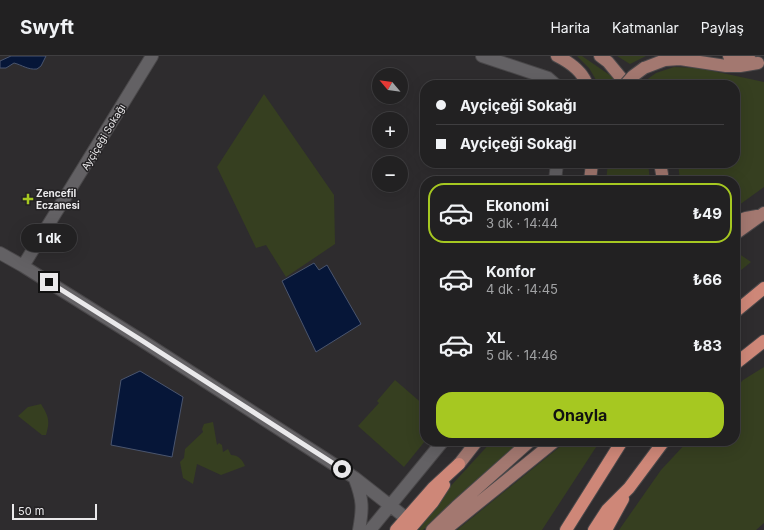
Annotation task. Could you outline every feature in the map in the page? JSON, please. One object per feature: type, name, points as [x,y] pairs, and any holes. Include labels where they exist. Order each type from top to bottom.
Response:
[{"type":"highway","points":[[740,308],[764,288]]},
{"type":"highway","points":[[740,360],[764,341]]},
{"type":"highway","points":[[566,530],[619,446]]},
{"type":"highway","points":[[606,530],[629,488],[660,446]]},
{"type":"highway","points":[[396,530],[433,488],[459,464]]},
{"type":"highway","points":[[409,530],[433,502],[459,464]]},
{"type":"highway","points":[[594,530],[607,510],[629,488]]},
{"type":"main road","points":[[557,56],[575,68],[584,80]]},
{"type":"main road","points":[[600,56],[608,62],[622,80]]},
{"type":"main road","points":[[729,56],[761,63]]},
{"type":"main road","points":[[630,80],[644,68],[665,60],[680,59],[726,66],[761,63]]},
{"type":"main road","points":[[740,220],[763,214]]},
{"type":"main road","points":[[740,230],[763,214]]},
{"type":"main road","points":[[459,464],[473,446]]},
{"type":"main road","points":[[432,530],[524,446]]},
{"type":"main road","points":[[445,530],[549,446]]},
{"type":"street","name":"Ayçiçeği Sokağı","points":[[23,266],[152,56]]},
{"type":"street","points":[[482,56],[550,80]]},
{"type":"street","points":[[0,252],[141,340],[355,478],[406,518]]},
{"type":"street","points":[[370,530],[439,446]]},
{"type":"street","points":[[355,478],[362,495],[363,510],[359,530]]},
{"type":"green space","points":[[577,56],[582,56],[617,80],[596,80],[589,68]]},
{"type":"green space","points":[[617,56],[646,56],[630,64]]},
{"type":"green space","points":[[674,67],[699,68],[764,82],[764,187],[740,204],[740,176],[679,176],[679,168],[740,168],[740,80],[646,80],[656,73]]},
{"type":"green space","points":[[264,94],[334,195],[335,244],[286,277],[266,245],[256,248],[217,167]]},
{"type":"green space","points":[[607,168],[649,168],[649,176],[607,176]]},
{"type":"green space","points":[[740,254],[751,262],[740,271]]},
{"type":"green space","points":[[764,367],[764,523],[756,530],[619,530],[661,470],[683,446],[740,446],[740,383]]},
{"type":"green space","points":[[395,380],[420,402],[421,446],[404,467],[358,426],[379,403],[377,401]]},
{"type":"green space","points":[[41,404],[48,419],[46,435],[42,435],[18,416],[28,407]]},
{"type":"green space","points":[[213,422],[217,445],[219,443],[222,445],[223,452],[228,449],[231,455],[240,458],[245,466],[221,475],[197,464],[193,484],[183,478],[180,462],[184,458],[185,449],[203,432],[202,429],[204,424]]},
{"type":"green space","points":[[487,446],[516,446],[494,468],[423,530],[419,530],[447,490]]},
{"type":"green space","points":[[561,446],[597,446],[542,530],[457,530]]},
{"type":"water","points":[[11,56],[46,56],[41,66],[37,69],[28,68],[14,63],[6,68],[0,68],[0,61]]},
{"type":"water","points":[[314,263],[319,270],[327,265],[361,324],[316,352],[282,281]]},
{"type":"water","points":[[140,371],[183,397],[172,457],[111,445],[121,380]]},
{"type":"place","name":"Zencefil Eczanesi","points":[[28,199]]},
{"type":"route","points":[[49,282],[342,469]]}]
